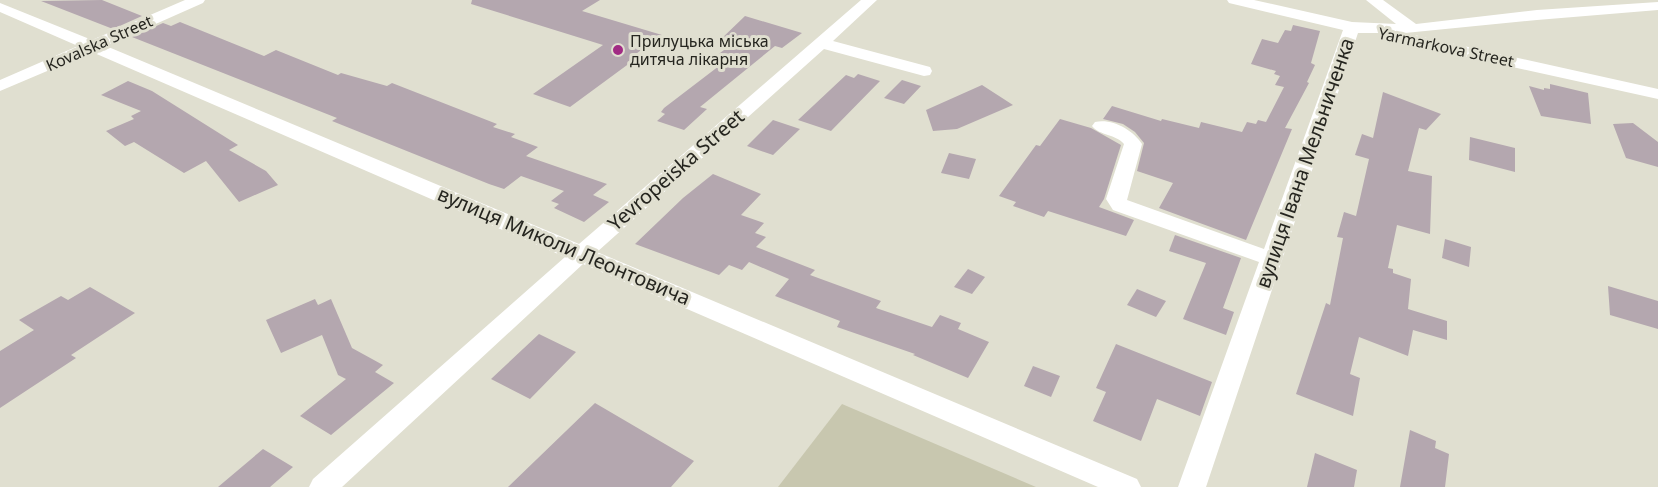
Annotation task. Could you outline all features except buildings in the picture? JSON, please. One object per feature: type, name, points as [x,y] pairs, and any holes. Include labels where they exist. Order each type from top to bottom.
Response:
[{"type":"street","name":"Kovalska Street","points":[[0,86],[198,0]]},
{"type":"street","name":"Yevropeiska Street","points":[[323,487],[581,254],[870,0]]},
{"type":"street","name":"Yarmarkova Street","points":[[1234,0],[1649,93]]},
{"type":"street","points":[[1373,0],[1413,29]]},
{"type":"street","points":[[1513,0],[1537,15]]},
{"type":"street","name":"вулиця Івана Мельниченка","points":[[1192,487],[1352,27],[1413,29],[1537,15],[1658,6]]},
{"type":"street","name":"вулиця Миколи Леонтовича","points":[[0,7],[1127,487]]},
{"type":"street","points":[[821,43],[924,71]]},
{"type":"street","points":[[1649,93],[1658,109]]},
{"type":"street","points":[[1101,126],[1126,135],[1133,144],[1116,199],[1120,205],[1272,259]]},
{"type":"green space","points":[[842,404],[1036,487],[778,487]]},
{"type":"place","name":"Прилуцька міська дитяча лікарня","points":[[618,50]]}]
